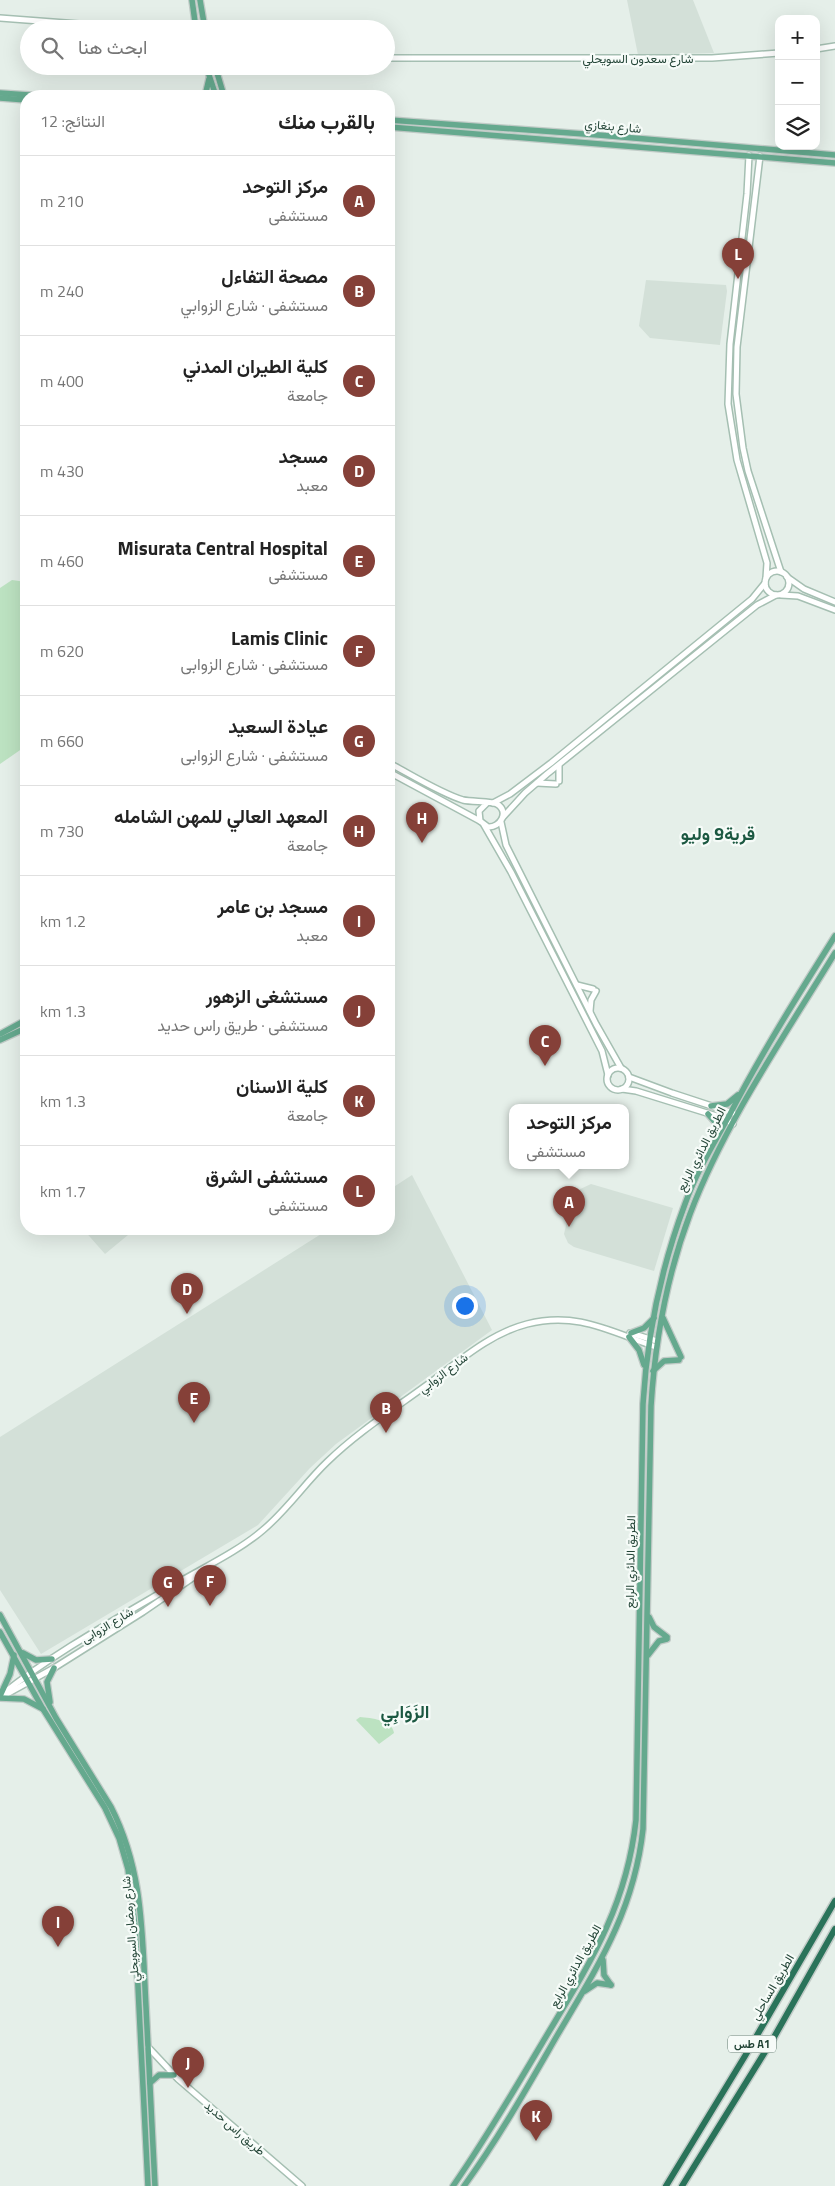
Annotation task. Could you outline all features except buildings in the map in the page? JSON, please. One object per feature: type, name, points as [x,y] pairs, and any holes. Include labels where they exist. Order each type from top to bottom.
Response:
[{"type":"highway","name":"الطريق الساحلي","points":[[666,2186],[745,2056],[835,1901]]},
{"type":"highway","points":[[682,2186],[741,2087],[773,2039],[835,1929]]},
{"type":"highway","points":[[745,2056],[748,2064],[756,2063]]},
{"type":"highway","points":[[730,2079],[738,2079],[741,2087]]},
{"type":"main road","points":[[192,0],[195,20]]},
{"type":"main road","points":[[200,0],[203,20]]},
{"type":"main road","points":[[218,75],[222,90]]},
{"type":"main road","points":[[207,90],[210,77]]},
{"type":"main road","points":[[210,77],[214,90]]},
{"type":"main road","points":[[0,93],[20,94]]},
{"type":"main road","points":[[0,98],[20,100]]},
{"type":"main road","name":"شارع بنغازي","points":[[395,120],[604,135],[835,155]]},
{"type":"main road","name":"شارع بنغازي","points":[[395,127],[835,163]]},
{"type":"main road","points":[[574,134],[576,142]]},
{"type":"main road","points":[[604,135],[606,144]]},
{"type":"main road","name":"الطريق الدائري الرابع","points":[[453,2186],[491,2130],[586,1969],[607,1931],[627,1874],[636,1820],[641,1450],[645,1370],[654,1318],[674,1234],[698,1173],[741,1092],[835,936]]},
{"type":"main road","name":"الطريق الدائري الرابع","points":[[464,2186],[508,2118],[582,1994],[605,1954],[628,1901],[642,1839],[648,1615],[650,1433],[653,1371],[662,1316],[690,1214],[704,1180],[738,1115],[835,953]]},
{"type":"main road","points":[[0,1034],[20,1023]]},
{"type":"main road","points":[[0,1040],[20,1031]]},
{"type":"main road","points":[[711,1106],[726,1104],[741,1092]]},
{"type":"main road","points":[[708,1114],[714,1122],[716,1139]]},
{"type":"main road","points":[[653,1371],[664,1361],[680,1358],[662,1316]]},
{"type":"main road","points":[[645,1370],[639,1350],[630,1335],[644,1328],[654,1318]]},
{"type":"main road","name":"شارع رمضان السويحلي","points":[[0,1615],[51,1707],[111,1807],[121,1828],[134,1867],[140,1910],[155,2186]]},
{"type":"main road","points":[[647,1657],[659,1641],[667,1638],[654,1627],[648,1615]]},
{"type":"main road","name":"شارع رمضان السويحلي","points":[[0,1632],[44,1709],[105,1808],[118,1838],[128,1869],[135,1927],[148,2186]]},
{"type":"main road","points":[[22,1652],[36,1660],[52,1659]]},
{"type":"main road","points":[[14,1655],[8,1680],[0,1697],[24,1699],[44,1709]]},
{"type":"main road","points":[[51,1707],[47,1682],[54,1668]]},
{"type":"main road","points":[[582,1994],[597,1983],[611,1985],[602,1969],[605,1954]]},
{"type":"main road","points":[[150,2083],[159,2075],[174,2075]]},
{"type":"street","points":[[0,18],[26,20]]},
{"type":"street","points":[[820,48],[835,46]]},
{"type":"street","name":"شارع سعدون السويحلي","points":[[395,58],[720,58],[775,53]]},
{"type":"street","points":[[749,155],[749,173],[729,367],[729,410],[737,460],[767,563],[765,580],[768,592],[778,595],[798,596],[835,610]]},
{"type":"street","points":[[760,156],[737,348],[736,394],[740,430],[754,491],[781,572],[804,589],[835,602]]},
{"type":"street","points":[[749,173],[757,174]]},
{"type":"street","points":[[732,432],[740,430]]},
{"type":"street","points":[[395,766],[456,797],[486,804],[493,803],[510,794],[551,763],[752,599],[771,573],[781,572]]},
{"type":"street","points":[[395,775],[482,823],[495,826],[524,793],[757,605],[778,595],[788,587],[787,577]]},
{"type":"street","points":[[635,694],[640,700]]},
{"type":"street","points":[[537,783],[558,783],[559,766]]},
{"type":"street","points":[[493,803],[502,809],[506,845],[590,1012],[621,1068],[629,1076],[738,1115]]},
{"type":"street","points":[[486,804],[479,811],[482,823],[511,872],[602,1051],[608,1075],[607,1081],[610,1087],[616,1090],[622,1089],[647,1094],[727,1120],[733,1124]]},
{"type":"street","points":[[576,984],[594,990],[590,1012]]},
{"type":"street","points":[[608,1075],[615,1068],[621,1068]]},
{"type":"street","points":[[622,1089],[628,1084],[629,1076]]},
{"type":"street","name":"شارع الزوابي","points":[[202,1570],[263,1530],[327,1462],[347,1444],[476,1348],[500,1334],[528,1323],[562,1320],[585,1322],[657,1344]]},
{"type":"street","name":"شارع الزوابى","points":[[0,1697],[25,1676],[91,1634],[202,1570]]},
{"type":"street","name":"شارع الزوابى","points":[[0,1697],[54,1668],[185,1584],[202,1570]]},
{"type":"street","points":[[91,1634],[95,1642]]},
{"type":"street","name":"طريق راس حديد","points":[[148,2047],[174,2075],[302,2186]]},
{"type":"shaded area","points":[[627,0],[693,0],[714,53],[638,55]]},
{"type":"shaded area","points":[[646,280],[726,285],[727,291],[720,345],[650,338],[639,326]]},
{"type":"shaded area","points":[[412,1175],[492,1330],[336,1444],[310,1468],[258,1525],[41,1654],[0,1590],[0,1437],[320,1235],[395,1235],[395,1186]]},
{"type":"shaded area","points":[[591,1184],[673,1208],[654,1271],[574,1247],[568,1243],[564,1234],[574,1192]]},
{"type":"shaded area","points":[[88,1235],[128,1235],[105,1254]]},
{"type":"green space","points":[[12,580],[20,581],[20,750],[0,764],[0,588]]},
{"type":"green space","points":[[360,1717],[385,1722],[394,1733],[379,1744],[356,1720]]},
{"type":"place","name":"مستشفى الشرق","points":[[738,279]]},
{"type":"place","name":"المعهد العالي للمهن الشامله","points":[[422,843]]},
{"type":"place","name":"كلية الطيران المدني","points":[[545,1066]]},
{"type":"place","name":"مركز التوحد","points":[[569,1227]]},
{"type":"place","name":"مسجد","points":[[187,1314]]},
{"type":"place","name":"Misurata Central Hospital","points":[[194,1423]]},
{"type":"place","name":"مصحة التفاءل","points":[[386,1433]]},
{"type":"place","name":"Lamis Clinic","points":[[210,1606]]},
{"type":"place","name":"عيادة السعيد","points":[[168,1607]]},
{"type":"place","name":"مسجد بن عامر","points":[[58,1947]]},
{"type":"place","name":"مستشغى الزهور","points":[[188,2088]]},
{"type":"place","name":"كلية الاسنان","points":[[536,2141]]},
{"type":"district","name":"قرية9 وليو","points":[[718,833]]},
{"type":"district","name":"الزَوَابِي","points":[[405,1711]]}]
